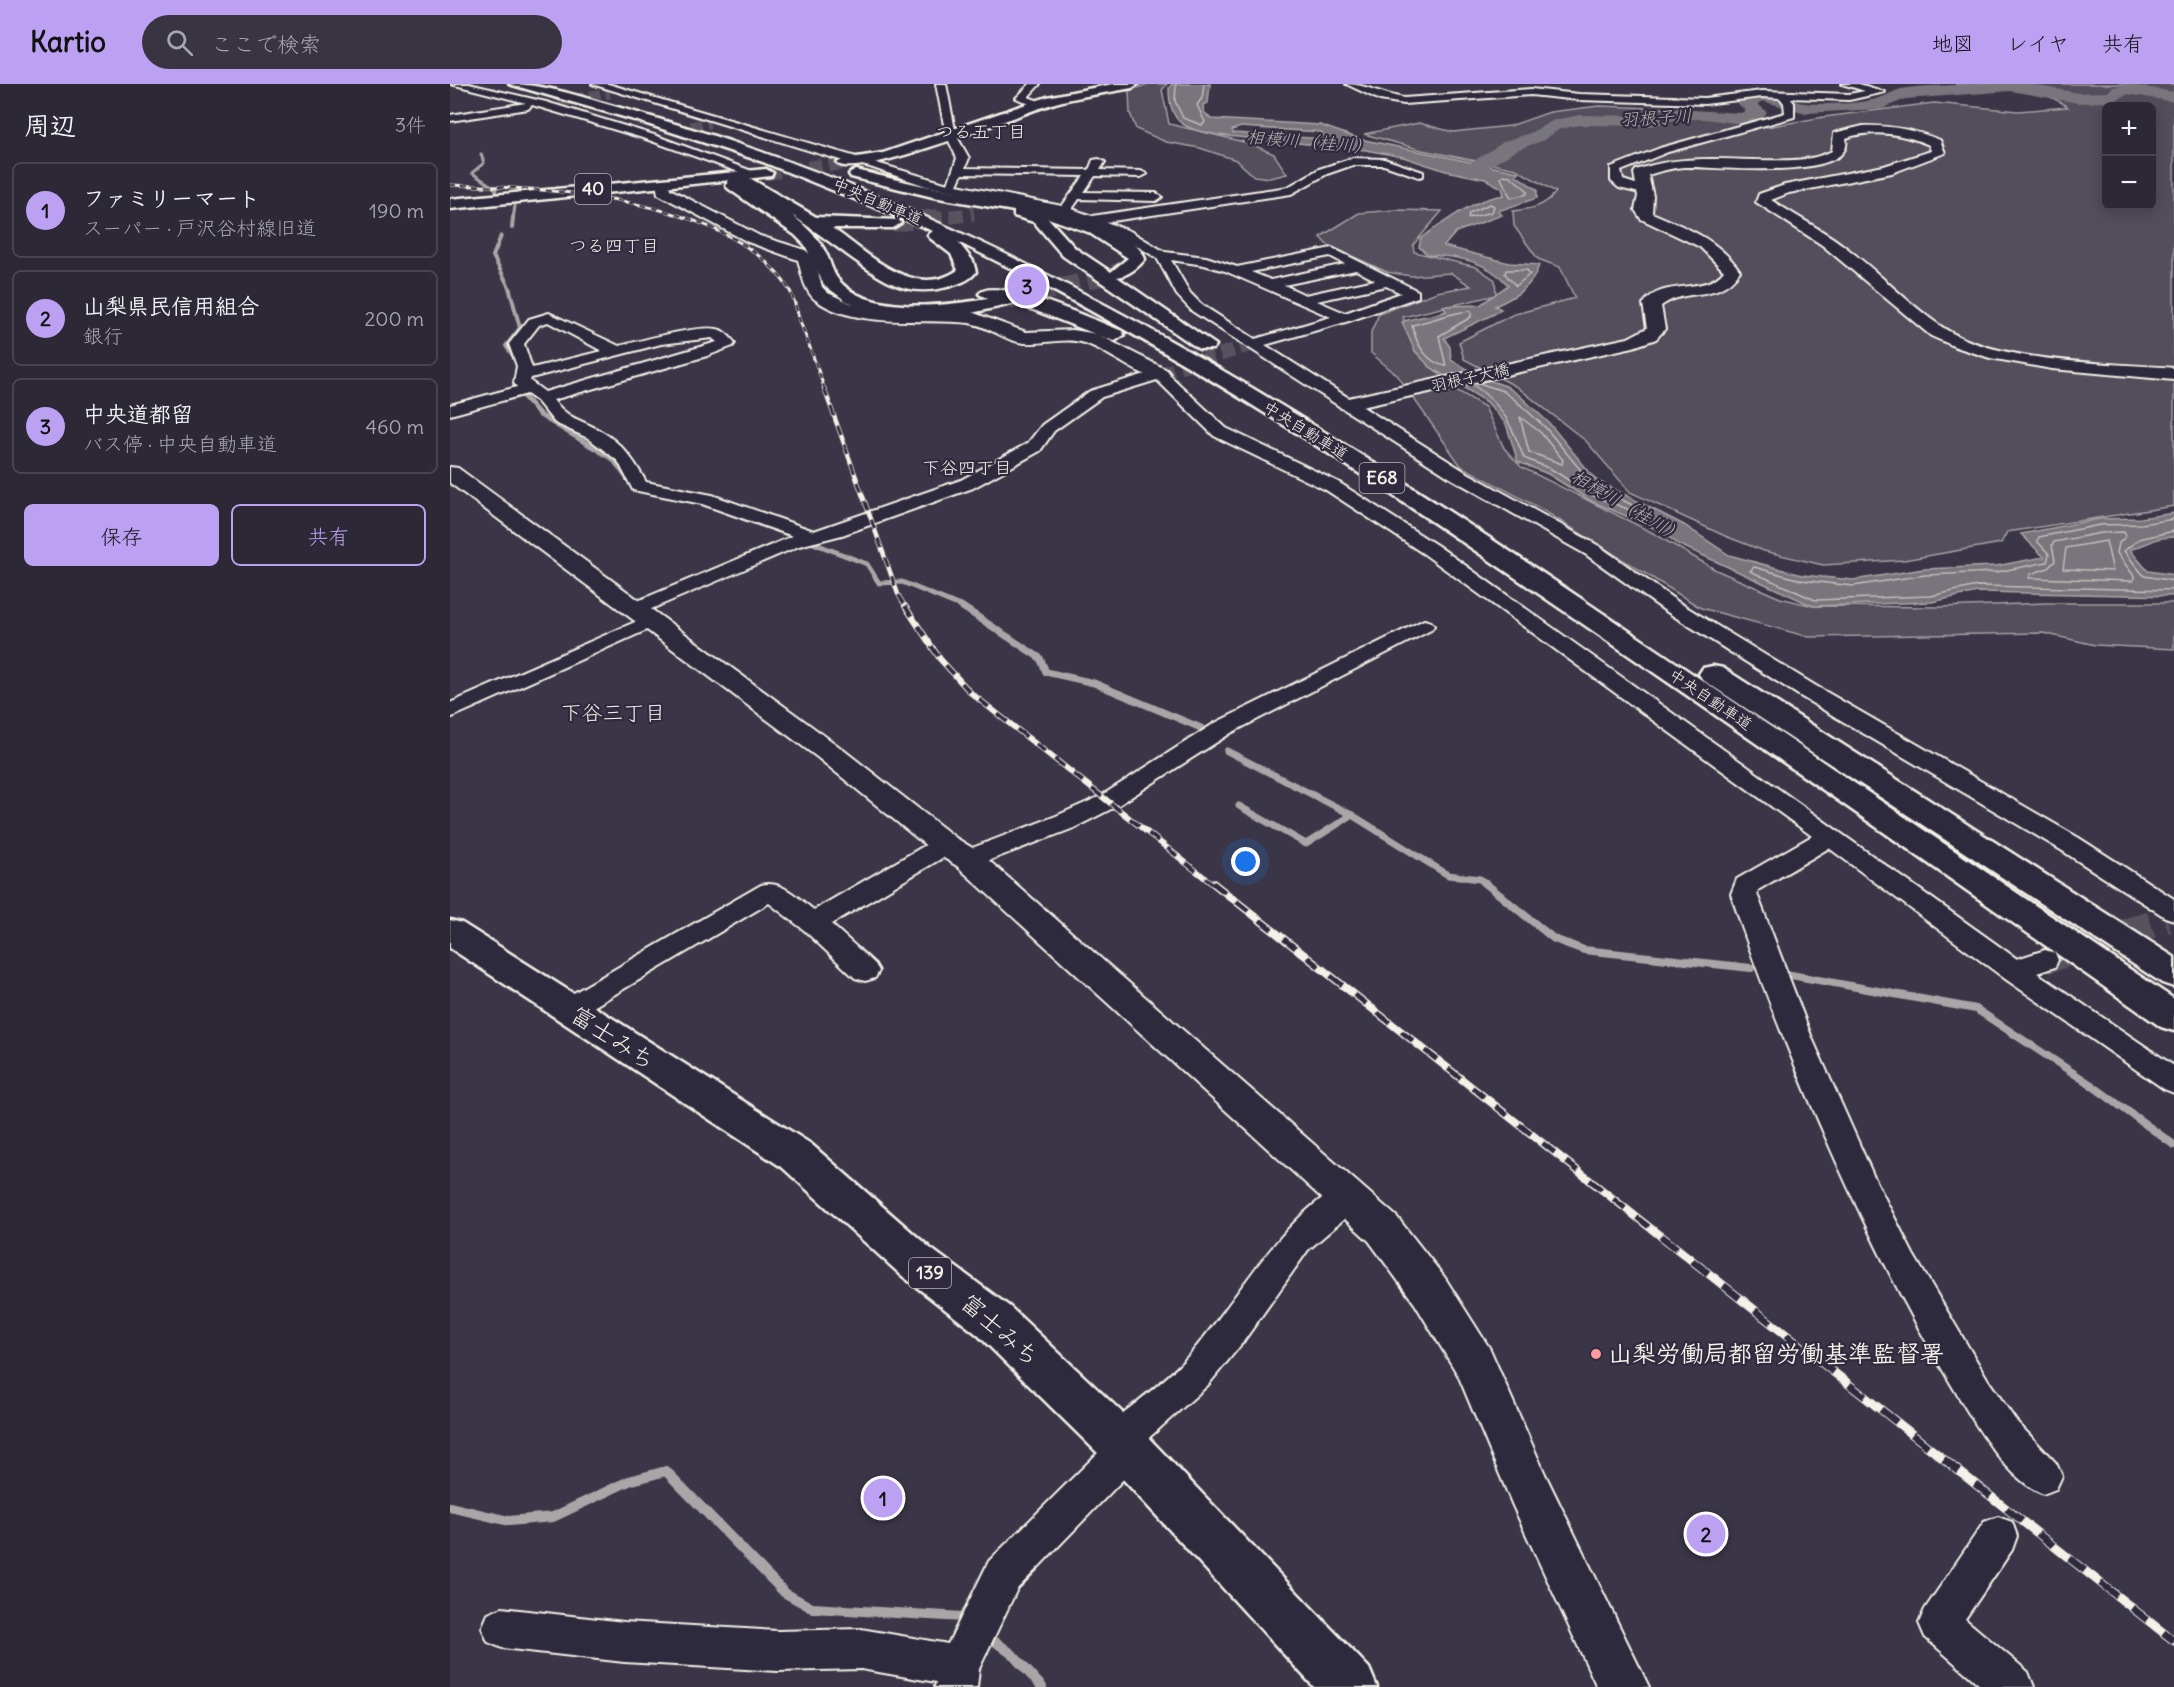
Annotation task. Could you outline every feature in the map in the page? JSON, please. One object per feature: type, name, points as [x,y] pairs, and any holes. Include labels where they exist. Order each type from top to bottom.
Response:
[{"type":"main road","name":"中央自動車道","points":[[515,84],[671,126],[828,180],[931,224],[1080,297],[1266,404],[1356,461],[1623,639],[2174,1017]]},
{"type":"main road","points":[[844,163],[885,157],[1038,104],[1132,84]]},
{"type":"main road","name":"中央自動車道","points":[[541,94],[714,124],[984,238],[1096,292],[1285,399],[1499,533],[2174,974]]},
{"type":"main road","points":[[714,124],[864,176],[950,196],[1040,209],[1073,219],[1135,253],[1137,259],[1119,272]]},
{"type":"main road","points":[[760,173],[736,176],[734,186],[891,278],[906,283],[938,284],[956,279],[967,272],[964,259],[940,238],[828,180]]},
{"type":"main road","name":"40","points":[[450,204],[736,176]]},
{"type":"main road","points":[[974,214],[1015,212],[1040,219],[1069,252],[1217,353]]},
{"type":"main road","points":[[802,224],[893,223]]},
{"type":"main road","points":[[802,224],[828,244],[870,290],[891,295],[993,294],[1039,305],[1128,340],[1356,461]]},
{"type":"main road","points":[[802,224],[820,254],[826,275],[833,285],[855,299],[884,308],[937,310],[1009,301]]},
{"type":"main road","points":[[1236,366],[1285,399]]},
{"type":"main road","name":"富士みち","points":[[450,932],[797,1156],[915,1261],[994,1321],[1122,1445],[1350,1687]]},
{"type":"street","points":[[456,84],[541,94],[650,136],[760,173]]},
{"type":"street","points":[[597,84],[714,124],[859,161],[950,189],[1065,210],[1126,234],[1162,256],[1184,295],[1197,308],[1458,475],[1592,550],[1671,606],[1808,691],[2070,844],[2172,915]]},
{"type":"street","points":[[940,84],[951,135],[963,158],[960,171],[950,189]]},
{"type":"street","points":[[1035,84],[1021,98],[1038,104]]},
{"type":"street","points":[[1352,85],[1365,84]]},
{"type":"street","points":[[1447,97],[1512,84]]},
{"type":"street","points":[[1352,85],[1397,101],[1531,92],[1579,97],[1705,101],[1750,94],[1788,102],[1880,92],[1848,84]]},
{"type":"street","points":[[610,93],[647,86]]},
{"type":"street","points":[[450,118],[541,94],[558,102]]},
{"type":"street","points":[[1788,102],[1790,114],[1781,118],[1664,150],[1615,169],[1617,182],[1623,186],[1644,190],[1641,173],[1654,167],[1678,164],[1796,162],[1830,158],[1838,153],[1841,145],[1839,136],[1858,131],[1896,131],[1917,135],[1935,143],[1938,153],[1867,174],[1802,185],[1764,198],[1763,202],[1820,237],[1925,323],[1954,342],[1984,351],[2056,362],[2174,374]]},
{"type":"street","points":[[650,136],[669,133]]},
{"type":"street","points":[[1030,172],[1042,158]]},
{"type":"street","points":[[1093,220],[1291,190],[1316,175],[1362,159],[1390,162],[1419,174]]},
{"type":"street","points":[[1065,160],[1099,162],[1065,210]]},
{"type":"street","points":[[960,171],[1141,174]]},
{"type":"street","points":[[663,183],[663,191],[694,209],[754,239],[799,253],[806,258],[814,288],[822,297],[846,308],[898,316],[974,318],[1024,338],[1086,336],[1097,339],[1160,374],[1220,432],[1332,486],[1431,550],[2014,971],[2174,1081]]},
{"type":"street","name":"羽根子大橋","points":[[1348,404],[1633,342],[1650,335],[1656,329],[1652,304],[1658,298],[1674,291],[1703,289],[1729,279],[1732,272],[1728,262],[1698,240],[1646,216],[1643,210],[1647,201],[1644,190]]},
{"type":"street","points":[[1077,195],[1159,198]]},
{"type":"street","points":[[1235,271],[1332,252],[1413,296],[1253,344]]},
{"type":"street","points":[[1162,256],[1185,256],[1235,271],[1344,318]]},
{"type":"street","points":[[1267,285],[1359,265]]},
{"type":"street","points":[[1301,300],[1389,281]]},
{"type":"street","points":[[619,351],[610,349],[549,317],[534,322],[516,344],[525,366],[525,382],[543,398],[561,420],[594,434],[625,458],[639,486],[706,499],[811,536]]},
{"type":"street","points":[[450,410],[525,382],[660,340],[715,333],[728,343],[632,375],[543,398]]},
{"type":"street","points":[[450,711],[643,615],[811,536],[835,531],[967,484],[1034,447],[1048,428],[1096,394],[1160,374]]},
{"type":"street","points":[[450,473],[827,751],[956,852],[1143,1012],[1383,1229],[1430,1291],[1475,1363],[1529,1490],[1623,1687]]},
{"type":"street","points":[[813,922],[956,852],[1065,822],[1109,801],[1223,728],[1424,626]]},
{"type":"street","points":[[1830,836],[1746,885],[1744,894],[1762,955],[1848,1155],[1886,1234],[1964,1375],[2006,1436],[2027,1456],[2043,1476]]},
{"type":"street","points":[[568,1009],[770,891],[813,922],[865,971]]},
{"type":"street","points":[[2014,971],[2045,960]]},
{"type":"street","points":[[502,1628],[636,1643],[778,1651],[861,1649],[958,1677],[1003,1575],[1122,1445],[1196,1373],[1231,1331],[1297,1240],[1347,1198]]},
{"type":"street","points":[[1998,1536],[1939,1623],[2013,1687]]},
{"type":"shaded area","points":[[1148,84],[1167,84],[1162,90],[1169,124],[1248,143],[1274,154],[1287,174],[1270,178],[1254,176],[1236,160],[1200,148],[1166,142],[1136,129],[1130,113],[1129,91]]},
{"type":"shaded area","points":[[1956,84],[2174,84],[2174,506],[2007,532],[2001,543],[1904,560],[1823,565],[1764,551],[1725,536],[1630,492],[1586,441],[1517,387],[1464,359],[1459,342],[1512,315],[1575,298],[1560,267],[1538,259],[1514,226],[1513,211],[1542,204],[1556,192],[1516,169],[1422,150],[1364,134],[1419,123],[1453,132],[1510,126],[1550,112],[1599,106],[1680,109],[1767,127],[1934,103],[2018,111],[2068,107],[2043,94],[2003,88],[1961,88]]},
{"type":"shaded area","points":[[1395,210],[1442,211],[1413,245],[1414,252],[1476,267],[1495,280],[1496,295],[1403,317],[1415,351],[1456,390],[1485,407],[1504,448],[1521,467],[1653,533],[1716,570],[1780,598],[1813,606],[1941,607],[2046,603],[2174,603],[2174,649],[2095,645],[2043,633],[1809,637],[1701,608],[1541,509],[1461,466],[1398,376],[1371,353],[1371,332],[1379,314],[1437,292],[1471,286],[1451,273],[1411,276],[1387,272],[1326,244],[1320,237],[1359,213]]},
{"type":"water","name":"相模川（桂川）","points":[[1172,84],[1210,84],[1208,103],[1203,105],[1204,112],[1211,119],[1320,125],[1360,139],[1518,172],[1516,175],[1537,190],[1537,198],[1498,211],[1502,215],[1456,232],[1444,246],[1509,263],[1539,265],[1528,285],[1495,306],[1501,309],[1444,338],[1450,347],[1451,360],[1485,379],[1506,386],[1519,395],[1549,423],[1596,480],[1684,525],[1729,555],[1802,575],[1853,580],[1924,569],[1996,566],[2044,557],[2021,534],[2099,519],[2141,518],[2174,513],[2174,537],[2160,538],[2130,550],[2148,571],[2174,575],[2174,596],[1977,592],[1932,602],[1813,606],[1678,544],[1661,531],[1591,501],[1548,474],[1518,462],[1506,424],[1487,402],[1430,367],[1415,351],[1402,322],[1446,311],[1443,306],[1480,305],[1508,285],[1491,270],[1481,265],[1461,259],[1428,255],[1419,247],[1421,238],[1440,224],[1481,201],[1504,195],[1502,188],[1485,179],[1446,171],[1403,157],[1366,150],[1218,135],[1197,130],[1188,127],[1176,118],[1172,110],[1169,88]],"holes":[[[1241,127],[1321,132],[1326,139],[1233,133],[1232,130]]]},
{"type":"waterway","name":"羽根子川","points":[[1470,170],[1512,145],[1536,137],[1554,125],[1580,120],[1651,121],[1678,114],[1705,114],[1742,119],[1758,112],[1746,103],[1759,96],[1773,96],[1786,104],[1806,108],[1881,104],[1903,94],[2011,86],[2078,98],[2112,97],[2119,91],[2128,89],[2174,97]]},
{"type":"waterway","points":[[481,154],[484,163],[472,173],[495,188],[497,195]]},
{"type":"waterway","points":[[513,219],[515,206]]},
{"type":"waterway","points":[[512,228],[513,217]]},
{"type":"waterway","points":[[501,236],[493,256],[509,287],[520,328],[506,346],[518,362],[514,386],[517,390]]},
{"type":"waterway","points":[[516,388],[540,415],[613,459],[632,485]]},
{"type":"waterway","points":[[742,518],[790,535]]},
{"type":"waterway","points":[[813,543],[867,564],[879,583],[902,582],[962,607]]},
{"type":"waterway","points":[[962,607],[1040,658],[1046,672],[1094,683],[1201,728]]},
{"type":"waterway","points":[[1227,751],[1352,815]]},
{"type":"waterway","points":[[1239,806],[1306,844],[1352,815]]},
{"type":"waterway","points":[[1352,815],[1448,875],[1480,879],[1487,885]]},
{"type":"waterway","points":[[1485,883],[1554,939],[1584,950],[1751,968]]},
{"type":"waterway","points":[[1780,973],[1976,1009],[2090,1084],[2174,1145]]},
{"type":"waterway","points":[[450,1507],[509,1521],[553,1517],[629,1481],[666,1471],[785,1593],[812,1608],[963,1617],[968,1621]]},
{"type":"waterway","points":[[985,1634],[1012,1654],[1042,1687]]},
{"type":"tunnel","points":[[558,102],[610,93]]},
{"type":"tunnel","points":[[691,127],[710,123]]},
{"type":"tunnel","points":[[766,173],[844,163]]},
{"type":"tunnel","points":[[929,219],[974,214]]},
{"type":"tunnel","points":[[893,223],[943,217]]},
{"type":"tunnel","points":[[1009,301],[1119,272]]},
{"type":"tunnel","points":[[1160,374],[1253,344]]},
{"type":"tunnel","points":[[2045,960],[2167,919]]},
{"type":"railway","points":[[450,185],[586,195],[636,204],[684,217],[727,235],[763,260],[790,291],[825,390]]},
{"type":"railway","points":[[824,388],[898,594],[906,608]]},
{"type":"railway","points":[[905,606],[940,659],[971,693],[1214,885]]},
{"type":"railway","points":[[1213,883],[1663,1238]]},
{"type":"railway","points":[[1661,1236],[2174,1641]]},
{"type":"place","name":"中央道都留","points":[[1027,286]]},
{"type":"place","name":"山梨労働局都留労働基準監督署","points":[[1596,1354]]},
{"type":"place","name":"ファミリーマート","points":[[883,1498]]},
{"type":"place","name":"山梨県民信用組合","points":[[1706,1534]]},
{"type":"district","name":"つる五丁目","points":[[981,132]]},
{"type":"district","name":"つる四丁目","points":[[614,246]]},
{"type":"district","name":"下谷四丁目","points":[[967,468]]},
{"type":"district","name":"下谷三丁目","points":[[613,713]]}]
